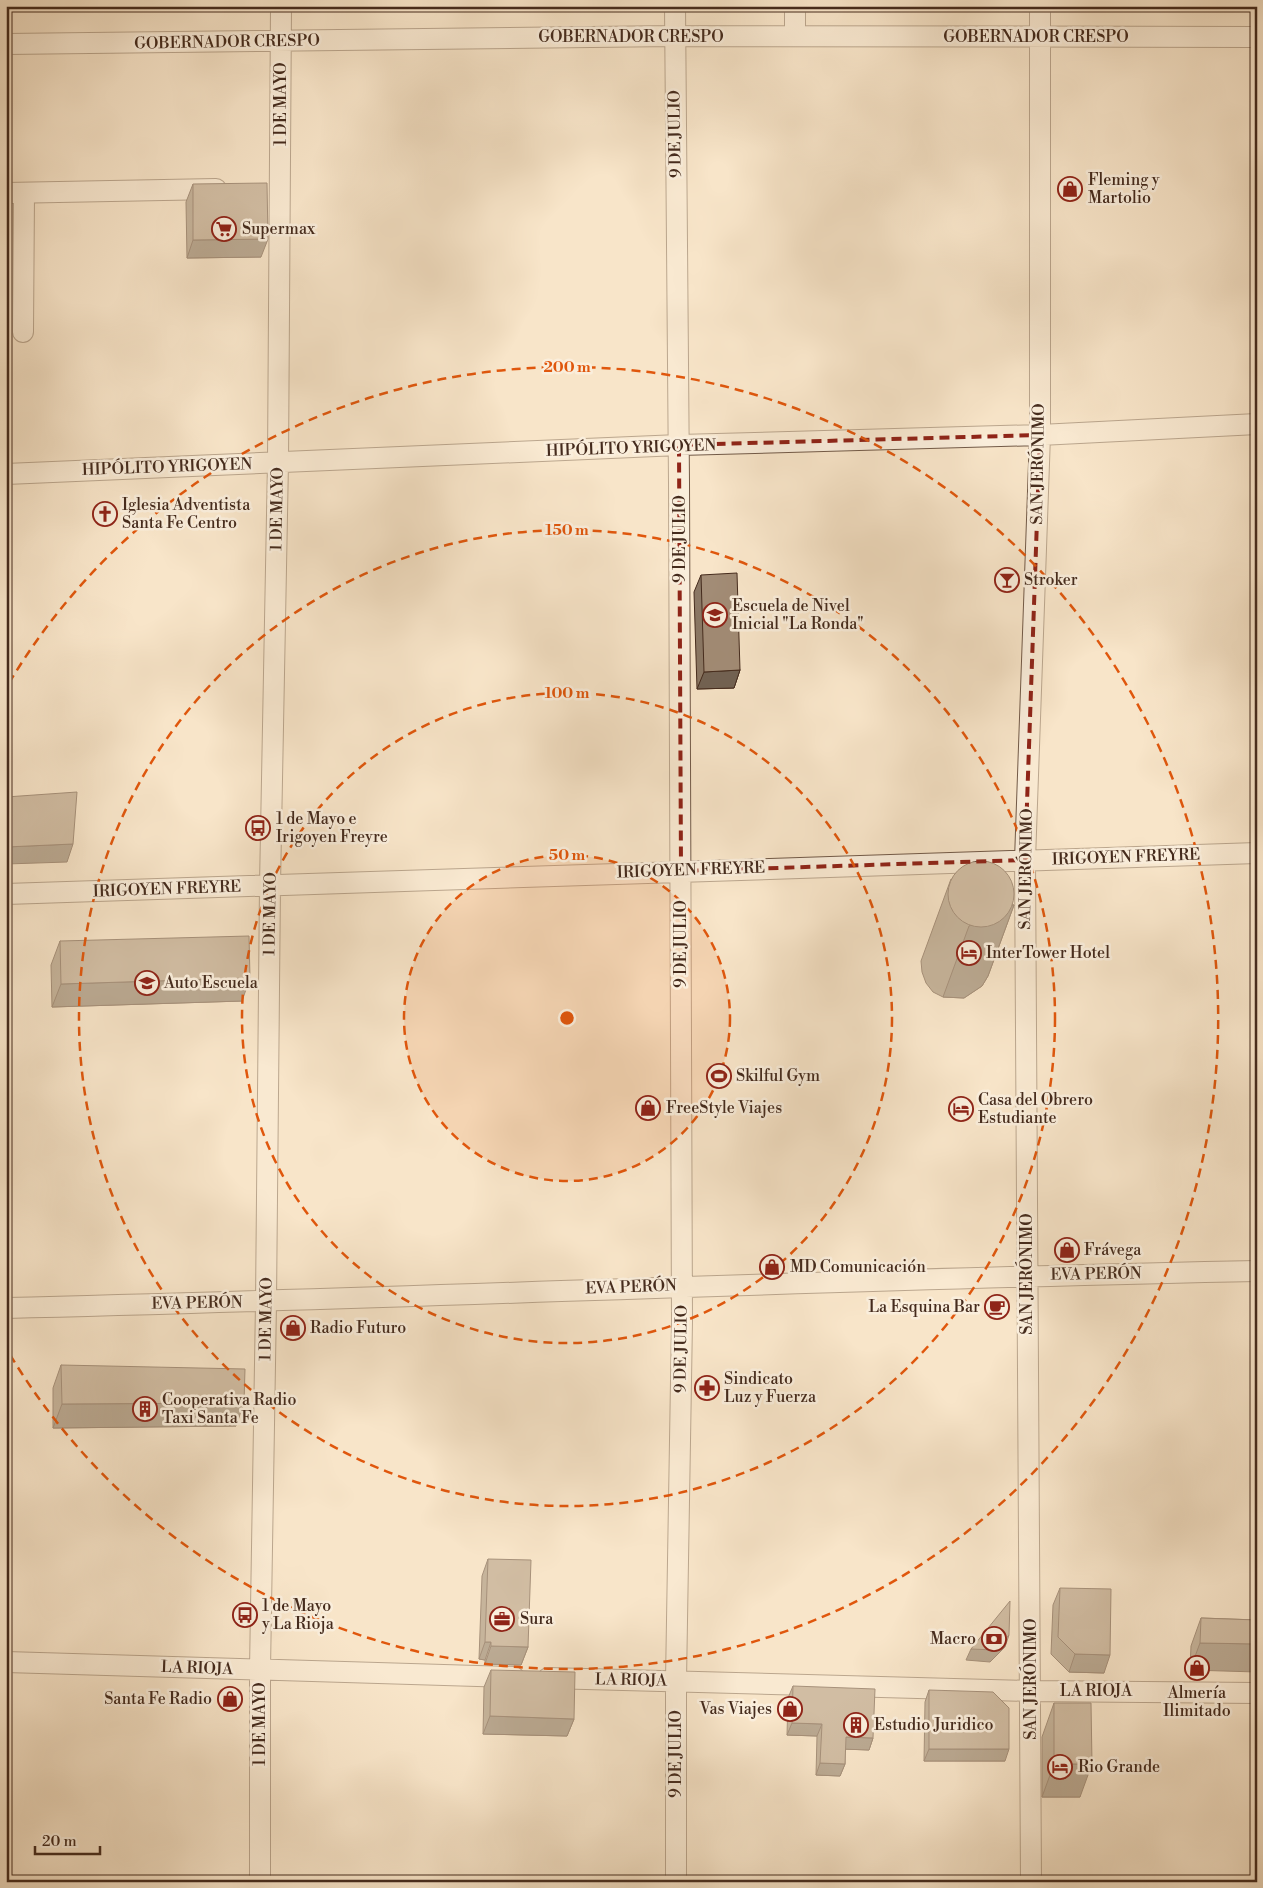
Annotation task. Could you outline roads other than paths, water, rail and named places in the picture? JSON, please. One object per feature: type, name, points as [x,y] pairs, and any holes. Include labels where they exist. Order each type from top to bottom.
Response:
[{"type":"street","name":"1 DE MAYO","points":[[260,1882],[260,1670],[270,885],[278,462],[271,188],[281,41],[281,6]]},
{"type":"street","name":"9 DE JULIO","points":[[674,6],[679,445],[682,1285],[676,1681],[676,1882]]},
{"type":"street","points":[[795,36],[796,6]]},
{"type":"street","name":"SAN JERÓNIMO","points":[[1031,1882],[1025,860],[1040,435],[1040,6]]},
{"type":"street","name":"GOBERNADOR CRESPO","points":[[6,44],[674,36],[1257,38]]},
{"type":"street","points":[[23,332],[15,193],[231,189]]},
{"type":"street","name":"HIPÓLITO YRIGOYEN","points":[[6,474],[679,445],[1040,435],[1257,424]]},
{"type":"street","name":"IRIGOYEN FREYRE","points":[[6,894],[1257,853]]},
{"type":"street","name":"EVA PERÓN","points":[[6,1308],[266,1302],[682,1285],[1027,1275],[1257,1271]]},
{"type":"street","name":"LA RIOJA","points":[[6,1662],[1031,1691],[1257,1693]]},
{"type":"place","name":"Fleming y Martolio","points":[[1070,189]]},
{"type":"place","name":"Supermax","points":[[224,229]]},
{"type":"place","name":"Iglesia Adventista Santa Fe Centro","points":[[105,514]]},
{"type":"place","name":"Stroker","points":[[1007,580]]},
{"type":"place","name":"Escuela de Nivel Inicial \"La Ronda\"","points":[[715,615]]},
{"type":"place","name":"1 de Mayo e Irigoyen Freyre","points":[[258,828]]},
{"type":"place","name":"InterTower Hotel","points":[[969,953]]},
{"type":"place","name":"Auto Escuela","points":[[147,983]]},
{"type":"place","name":"Skilful Gym","points":[[719,1076]]},
{"type":"place","name":"FreeStyle Viajes","points":[[648,1108]]},
{"type":"place","name":"Casa del Obrero Estudiante","points":[[961,1109]]},
{"type":"place","name":"Frávega","points":[[1067,1250]]},
{"type":"place","name":"MD Comunicación","points":[[772,1267]]},
{"type":"place","name":"La Esquina Bar","points":[[997,1307]]},
{"type":"place","name":"Radio Futuro","points":[[293,1328]]},
{"type":"place","name":"Sindicato Luz y Fuerza","points":[[707,1388]]},
{"type":"place","name":"Cooperativa Radio Taxi Santa Fe","points":[[145,1409]]},
{"type":"place","name":"1 de Mayo y La Rioja","points":[[245,1615]]},
{"type":"place","name":"Sura","points":[[502,1619]]},
{"type":"place","name":"Macro","points":[[994,1639]]},
{"type":"place","name":"Almería Ilimitado","points":[[1197,1668]]},
{"type":"place","name":"Santa Fe Radio","points":[[230,1699]]},
{"type":"place","name":"Vas Viajes","points":[[790,1709]]},
{"type":"place","name":"Estudio Juridico","points":[[856,1725]]},
{"type":"place","name":"Rio Grande","points":[[1060,1767]]}]
